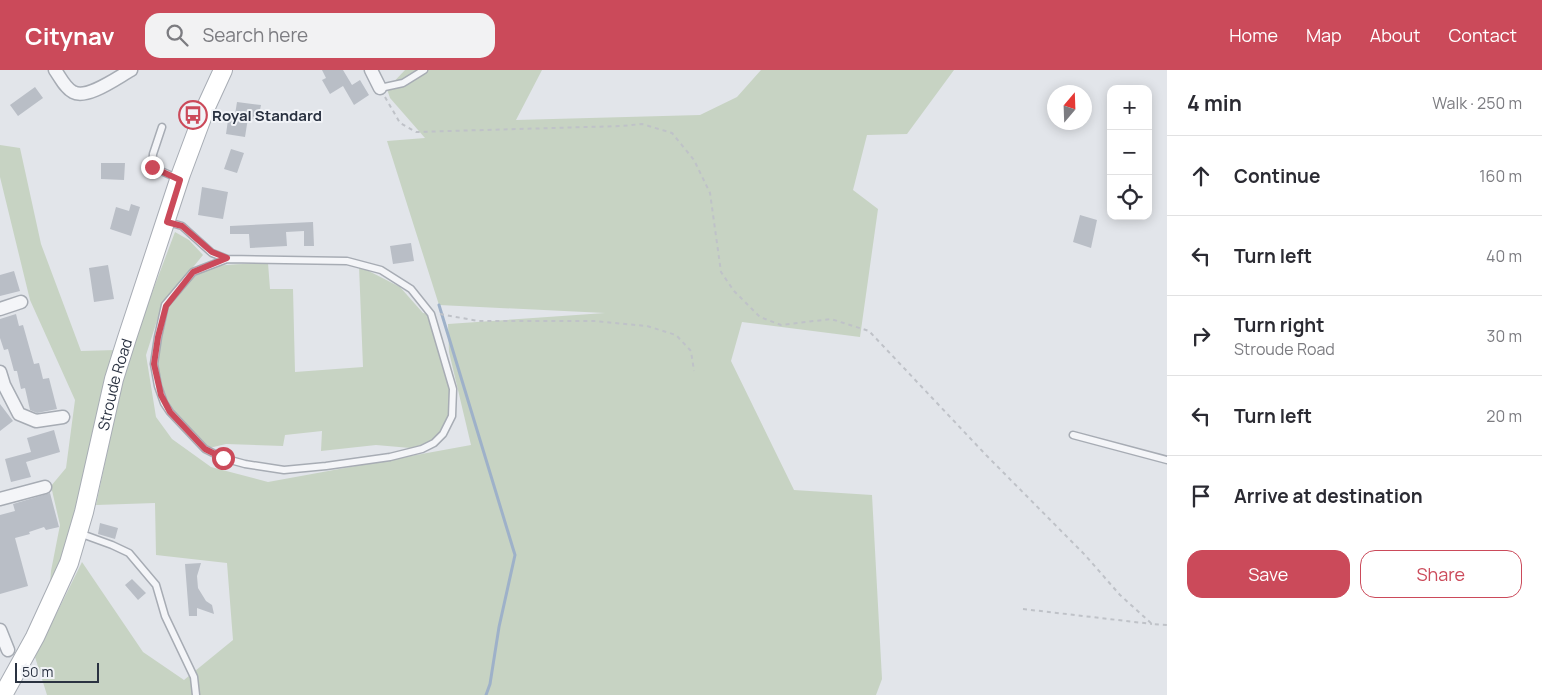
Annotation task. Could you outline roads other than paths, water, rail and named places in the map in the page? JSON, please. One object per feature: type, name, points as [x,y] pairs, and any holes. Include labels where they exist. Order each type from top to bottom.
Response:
[{"type":"street","points":[[55,70],[72,92],[79,94],[94,90],[131,70]]},
{"type":"street","name":"Stroude Road","points":[[3,695],[48,611],[65,572],[78,533],[114,379],[180,180],[206,107],[222,70]]},
{"type":"street","points":[[371,70],[380,88]]},
{"type":"street","points":[[0,309],[21,302]]},
{"type":"street","points":[[0,372],[2,387],[19,414],[36,421],[63,417]]},
{"type":"street","points":[[0,500],[45,487]]},
{"type":"street","points":[[0,630],[8,650]]},
{"type":"lane","points":[[380,88],[403,83],[424,70]]},
{"type":"lane","points":[[162,127],[153,154],[152,167],[180,180]]},
{"type":"lane","points":[[167,222],[182,226],[212,252],[227,258],[347,261],[381,270],[411,289],[431,314],[453,389],[452,416],[443,434],[434,443],[422,449],[390,457],[284,470],[245,464],[223,458],[205,449],[170,412],[164,403],[158,386],[154,364],[158,337],[166,306],[193,272],[227,258]]},
{"type":"lane","points":[[1073,435],[1167,460]]},
{"type":"lane","points":[[78,533],[129,553],[156,585],[164,616],[194,677],[196,695]]},
{"type":"waterway","points":[[439,305],[515,555],[499,627],[490,684],[486,695]]},
{"type":"place","name":"Royal Standard","points":[[193,115]]}]
